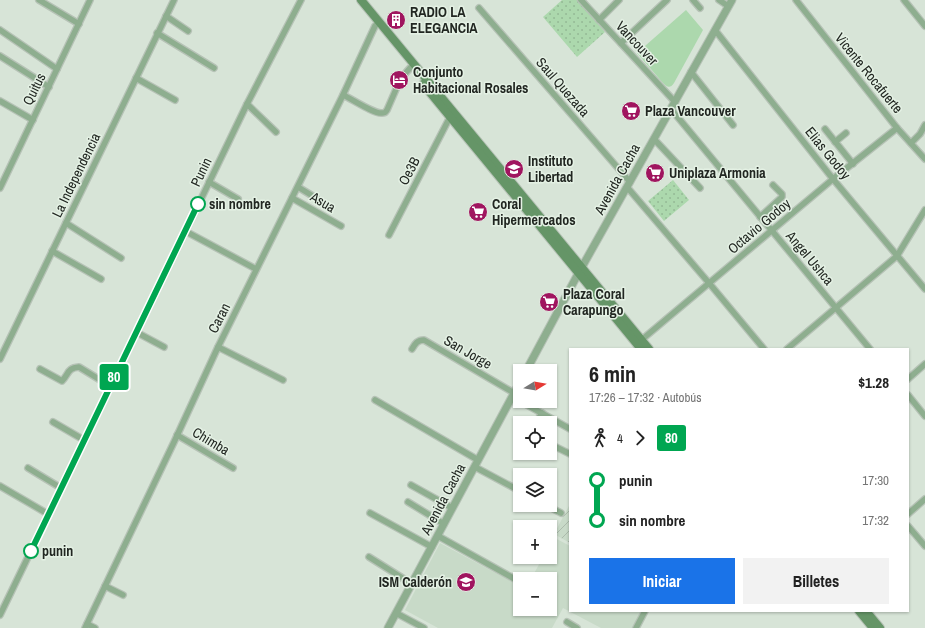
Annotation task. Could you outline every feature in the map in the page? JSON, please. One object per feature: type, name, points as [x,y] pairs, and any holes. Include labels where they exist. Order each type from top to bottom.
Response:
[{"type":"main road","points":[[354,0],[377,24],[640,344]]},
{"type":"main road","points":[[361,0],[410,68],[580,271]]},
{"type":"main road","points":[[859,612],[873,628]]},
{"type":"main road","points":[[867,612],[880,628]]},
{"type":"street","points":[[39,0],[79,24]]},
{"type":"street","name":"Quitus","points":[[0,188],[90,0]]},
{"type":"street","name":"La Independencia","points":[[0,359],[174,0]]},
{"type":"street","name":"Punin","points":[[0,615],[247,104],[301,0]]},
{"type":"street","name":"Vancouver","points":[[581,0],[675,102]]},
{"type":"street","points":[[599,20],[620,0]]},
{"type":"street","points":[[620,43],[667,0]]},
{"type":"street","points":[[693,0],[700,8]]},
{"type":"street","points":[[719,0],[730,3]]},
{"type":"street","name":"Vicente Rocafuerte","points":[[796,0],[897,128],[925,159]]},
{"type":"street","points":[[904,0],[925,26]]},
{"type":"street","name":"Avenida Cacha","points":[[530,364],[730,3]]},
{"type":"street","name":"Saul Quezada","points":[[478,8],[763,348]]},
{"type":"street","points":[[166,16],[188,31]]},
{"type":"street","name":"Caran","points":[[86,626],[218,347],[377,24]]},
{"type":"street","points":[[0,30],[57,69]]},
{"type":"street","name":"Elias Godoy","points":[[715,30],[833,179],[925,289]]},
{"type":"street","points":[[157,33],[214,68]]},
{"type":"street","points":[[0,56],[49,87]]},
{"type":"street","points":[[343,95],[375,112],[385,112],[396,87],[410,68]]},
{"type":"street","points":[[691,72],[733,125]]},
{"type":"street","points":[[136,78],[176,100]]},
{"type":"street","points":[[0,101],[33,120]]},
{"type":"street","points":[[247,104],[276,132]]},
{"type":"street","name":"Angel Ushca","points":[[671,109],[869,348]]},
{"type":"street","name":"Oe3B","points":[[389,235],[450,117]]},
{"type":"street","points":[[910,143],[920,134],[925,125]]},
{"type":"street","name":"Octavio Godoy","points":[[640,344],[709,283],[833,179],[897,128]]},
{"type":"street","points":[[825,129],[853,164]]},
{"type":"street","points":[[835,142],[846,133]]},
{"type":"street","points":[[654,139],[700,188]]},
{"type":"street","points":[[209,182],[238,199]]},
{"type":"street","points":[[760,217],[782,197],[782,194],[774,185]]},
{"type":"street","points":[[298,187],[316,198]]},
{"type":"street","name":"Asua","points":[[292,198],[341,226]]},
{"type":"street","points":[[788,348],[897,256],[925,210]]},
{"type":"street","points":[[66,223],[121,258]]},
{"type":"street","points":[[185,231],[256,269]]},
{"type":"street","points":[[52,251],[102,279]]},
{"type":"street","points":[[136,332],[164,347]]},
{"type":"street","name":"San Jorge","points":[[412,349],[418,341],[424,340],[513,393]]},
{"type":"street","points":[[218,347],[283,380]]},
{"type":"street","points":[[909,378],[925,364]]},
{"type":"street","points":[[40,369],[62,381],[71,368],[79,367],[110,386]]},
{"type":"street","name":"Avenida Cacha","points":[[388,628],[513,396]]},
{"type":"street","points":[[909,396],[925,416]]},
{"type":"street","points":[[375,400],[513,487]]},
{"type":"street","points":[[533,408],[569,428]]},
{"type":"street","points":[[53,422],[84,440]]},
{"type":"street","name":"Chimba","points":[[177,435],[232,468]]},
{"type":"street","points":[[557,448],[569,454]]},
{"type":"street","points":[[28,468],[61,488]]},
{"type":"street","points":[[411,485],[452,508]]},
{"type":"street","points":[[0,486],[48,514]]},
{"type":"street","points":[[909,513],[925,499]]},
{"type":"street","points":[[408,502],[444,524]]},
{"type":"street","points":[[557,511],[561,513]]},
{"type":"street","points":[[370,514],[432,547]]},
{"type":"street","points":[[909,527],[925,546]]},
{"type":"street","points":[[438,536],[513,578]]},
{"type":"street","points":[[369,557],[412,584]]},
{"type":"street","points":[[105,586],[123,595]]},
{"type":"street","points":[[636,628],[644,612]]},
{"type":"street","points":[[396,614],[424,628]]},
{"type":"street","points":[[567,622],[577,628]]},
{"type":"street","points":[[86,626],[95,628]]},
{"type":"shaded area","points":[[569,506],[569,542],[557,536],[557,528]]},
{"type":"shaded area","name":"ISM Calderón","points":[[557,539],[569,545],[569,611],[563,608],[552,628],[438,628],[405,610],[440,543],[513,582],[513,616],[557,616],[557,572],[535,572],[539,564],[557,564]]},
{"type":"shaded area","name":"ISM Calderón","points":[[571,612],[641,612],[633,628],[601,628]]},
{"type":"green space","points":[[562,0],[577,0],[605,32],[577,57],[543,17]]},
{"type":"green space","points":[[686,10],[703,30],[674,83],[668,87],[637,53]]},
{"type":"green space","points":[[673,180],[689,200],[664,221],[648,201]]},
{"type":"bus line","name":"80","points":[[31,551],[198,204]]},
{"type":"place","name":"RADIO LA ELEGANCIA","points":[[396,20]]},
{"type":"place","name":"Conjunto Habitacional Rosales","points":[[399,80]]},
{"type":"place","name":"Plaza Vancouver","points":[[631,111]]},
{"type":"place","name":"Instituto Libertad","points":[[514,169]]},
{"type":"place","name":"Uniplaza Armonia","points":[[655,173]]},
{"type":"place","name":"sin nombre","points":[[198,204]]},
{"type":"place","name":"Coral Hipermercados","points":[[478,212]]},
{"type":"place","name":"Plaza Coral Carapungo","points":[[549,302]]},
{"type":"place","name":"punin","points":[[31,551]]},
{"type":"place","name":"ISM Calderón","points":[[466,582]]}]
